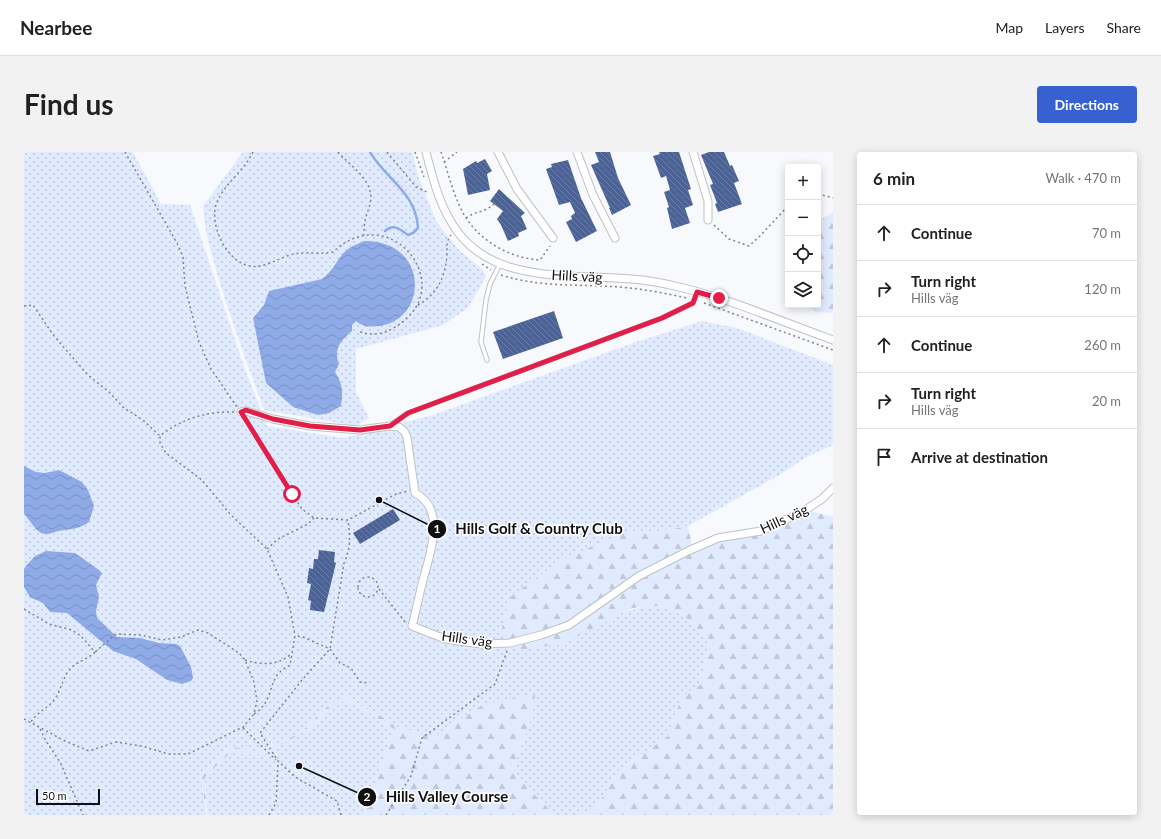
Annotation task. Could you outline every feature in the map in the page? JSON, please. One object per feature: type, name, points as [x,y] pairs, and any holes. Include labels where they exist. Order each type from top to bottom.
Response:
[{"type":"street","name":"Hills väg","points":[[426,152],[449,220],[455,229],[472,247],[500,264],[533,274],[632,279],[678,286],[719,298],[833,340]]},
{"type":"street","points":[[498,152],[517,189],[554,238]]},
{"type":"street","points":[[577,152],[593,196],[615,238]]},
{"type":"street","points":[[693,152],[708,201],[708,220]]},
{"type":"street","points":[[241,412],[246,410],[273,419],[310,426],[360,430],[390,426],[399,427],[404,431],[407,437],[415,493],[424,499],[430,506],[434,522],[433,535],[412,626]]},
{"type":"street","name":"Hills väg","points":[[412,626],[445,639],[481,644],[510,643],[569,625],[639,576],[688,551],[718,538],[761,531],[802,512],[822,499],[833,488]]},
{"type":"lane","points":[[487,360],[481,342],[486,300],[490,284],[500,264]]},
{"type":"lane","points":[[390,426],[408,413],[662,318],[693,303],[697,292]]},
{"type":"path","points":[[125,152],[177,243],[183,258],[185,286],[199,342],[211,369],[241,412],[302,509],[314,518],[348,520],[396,494],[407,490],[415,493]]},
{"type":"path","points":[[253,152],[248,162],[223,191],[217,202],[214,213],[218,234],[227,250],[236,259],[249,266],[271,263],[280,258],[294,254],[333,252],[341,245],[356,237],[364,235],[379,235],[400,243],[416,261],[422,285],[422,294],[417,305],[409,316],[390,330],[371,335],[358,331]]},
{"type":"path","points":[[338,152],[362,175],[370,196],[370,204],[364,218],[364,235]]},
{"type":"path","points":[[387,152],[416,187],[430,193]]},
{"type":"path","points":[[441,152],[455,194],[466,218],[489,241],[513,255],[540,260],[549,249],[554,238]]},
{"type":"path","points":[[444,162],[457,152]]},
{"type":"path","points":[[821,195],[833,198]]},
{"type":"path","points":[[466,218],[474,213],[484,212],[494,204]]},
{"type":"path","points":[[708,220],[729,239],[749,246],[785,209]]},
{"type":"path","points":[[417,305],[428,299],[441,282],[448,239],[451,235]]},
{"type":"path","points":[[24,306],[33,305],[54,336],[88,375],[109,392],[124,408],[143,420],[160,436],[160,443],[166,453],[202,480],[230,514],[266,549],[288,597],[295,636],[290,665],[279,673],[269,697],[260,710],[254,714],[243,727],[188,754],[168,754],[142,746],[116,742],[89,750],[30,724],[24,719]]},
{"type":"path","points":[[160,436],[178,424],[200,415],[216,412],[241,412]]},
{"type":"path","points":[[266,549],[278,539],[308,524],[314,518]]},
{"type":"path","points":[[269,815],[276,803],[278,762],[260,733],[302,680],[330,649],[344,563],[349,553],[350,542],[348,520]]},
{"type":"path","points":[[378,589],[372,596],[366,597],[360,593],[359,584],[363,578],[370,576],[378,582],[378,589],[406,622],[412,626]]},
{"type":"path","points":[[24,609],[49,624],[72,630],[81,636],[95,652]]},
{"type":"path","points":[[30,724],[38,714],[55,700],[66,674],[72,667],[88,659],[115,634],[141,634],[162,640],[181,637],[198,630],[203,630],[225,643],[245,660],[262,665],[283,661],[291,655]]},
{"type":"path","points":[[295,636],[303,637],[330,649],[340,662],[351,668],[360,682],[369,683]]},
{"type":"path","points":[[386,815],[411,776],[422,738],[495,684],[510,643]]},
{"type":"path","points":[[245,660],[254,682],[257,701],[254,714]]},
{"type":"path","points":[[243,727],[295,777],[337,801],[341,815]]},
{"type":"path","points":[[40,728],[46,741],[60,762],[83,815]]},
{"type":"green space","points":[[24,152],[133,152],[161,204],[190,205],[242,361],[267,426],[343,438],[433,415],[636,342],[702,321],[737,328],[833,365],[833,445],[805,458],[781,474],[688,526],[663,531],[628,531],[565,643],[620,614],[634,609],[649,607],[663,607],[682,614],[710,640],[700,685],[682,697],[667,737],[619,770],[596,808],[578,815],[555,815],[514,774],[515,764],[531,718],[485,703],[434,737],[398,727],[370,709],[359,705],[347,693],[329,705],[299,734],[312,727],[344,700],[366,711],[394,729],[364,815],[207,815],[205,777],[230,753],[265,754],[297,735],[256,752],[230,746],[201,775],[206,815],[24,815]]},
{"type":"green space","points":[[243,152],[412,152],[419,178],[436,221],[458,249],[483,270],[486,276],[468,308],[443,325],[356,349],[356,392],[369,418],[357,426],[264,410],[234,327],[218,277],[205,224],[203,206]]},
{"type":"green space","points":[[833,212],[833,313],[815,312],[812,308],[821,308],[822,219]]},
{"type":"green space","points":[[811,511],[833,517],[833,815],[578,815],[596,808],[619,770],[667,737],[682,697],[700,685],[710,640],[680,612],[661,606],[632,608],[565,643],[517,651],[501,632],[510,597],[563,559],[628,531],[663,531],[688,526],[693,551],[721,541],[768,532]]},
{"type":"green space","points":[[347,693],[359,705],[370,709],[398,727],[434,737],[485,703],[535,695],[531,718],[515,764],[514,774],[555,815],[364,815],[394,729],[366,711],[344,700],[312,727],[265,754],[230,753],[205,777],[206,815],[201,775],[230,746],[256,752],[299,734],[329,705]]},
{"type":"water","points":[[365,241],[386,244],[401,253],[411,266],[415,281],[413,296],[407,310],[395,320],[379,326],[366,326],[356,321],[352,325],[352,331],[341,341],[337,354],[339,364],[335,372],[340,380],[342,388],[341,406],[329,413],[318,415],[293,407],[266,383],[253,318],[264,305],[269,291],[322,279],[333,268],[343,253],[355,245]]},
{"type":"water","points":[[24,466],[36,472],[45,473],[59,470],[82,482],[88,490],[94,506],[89,522],[78,527],[48,534],[41,533],[34,527],[24,514]]},
{"type":"water","points":[[46,551],[75,553],[99,570],[102,573],[96,585],[99,597],[96,611],[97,618],[117,637],[140,638],[180,646],[191,667],[193,678],[191,681],[182,684],[167,680],[136,659],[113,651],[67,613],[50,612],[43,603],[30,597],[24,587],[24,569],[35,556]]},
{"type":"building","points":[[595,152],[610,152],[618,178],[631,205],[612,215],[591,165],[599,162]]},
{"type":"building","points":[[659,152],[679,152],[691,189],[688,190],[693,205],[685,208],[690,223],[672,229],[667,208],[669,207],[664,192],[670,190],[666,176],[661,178],[653,156],[660,154]]},
{"type":"building","points":[[709,152],[724,152],[739,181],[734,183],[742,204],[718,212],[715,204],[717,203],[710,185],[713,184],[701,155]]},
{"type":"building","points":[[485,159],[492,171],[487,174],[490,190],[468,195],[463,169],[476,161],[477,163]]},
{"type":"building","points":[[568,160],[581,198],[597,231],[576,242],[566,222],[572,219],[571,216],[575,213],[570,202],[559,205],[546,169],[552,167],[551,164]]},
{"type":"building","points":[[499,189],[525,213],[521,216],[527,229],[518,233],[519,236],[508,241],[497,219],[503,211],[490,201]]},
{"type":"building","points":[[554,311],[563,338],[503,359],[493,332]]},
{"type":"building","points":[[393,509],[400,520],[360,544],[353,533]]},
{"type":"building","points":[[319,550],[335,552],[334,562],[336,563],[324,612],[310,610],[311,601],[308,600],[311,584],[307,583],[309,568],[313,569],[314,559],[318,559]]},
{"type":"waterway","points":[[370,152],[406,196],[412,205],[416,216],[418,228],[413,233],[408,235],[394,227],[391,227],[385,231]]},
{"type":"place","name":"Hills Golf & Country Club","points":[[379,500]]},
{"type":"place","name":"Hills Valley Course","points":[[299,766]]},
{"type":"route","points":[[292,494],[241,412],[246,410],[273,419],[310,426],[360,430],[390,426],[408,413],[628,332],[662,318],[693,303],[697,292],[719,298]]}]
